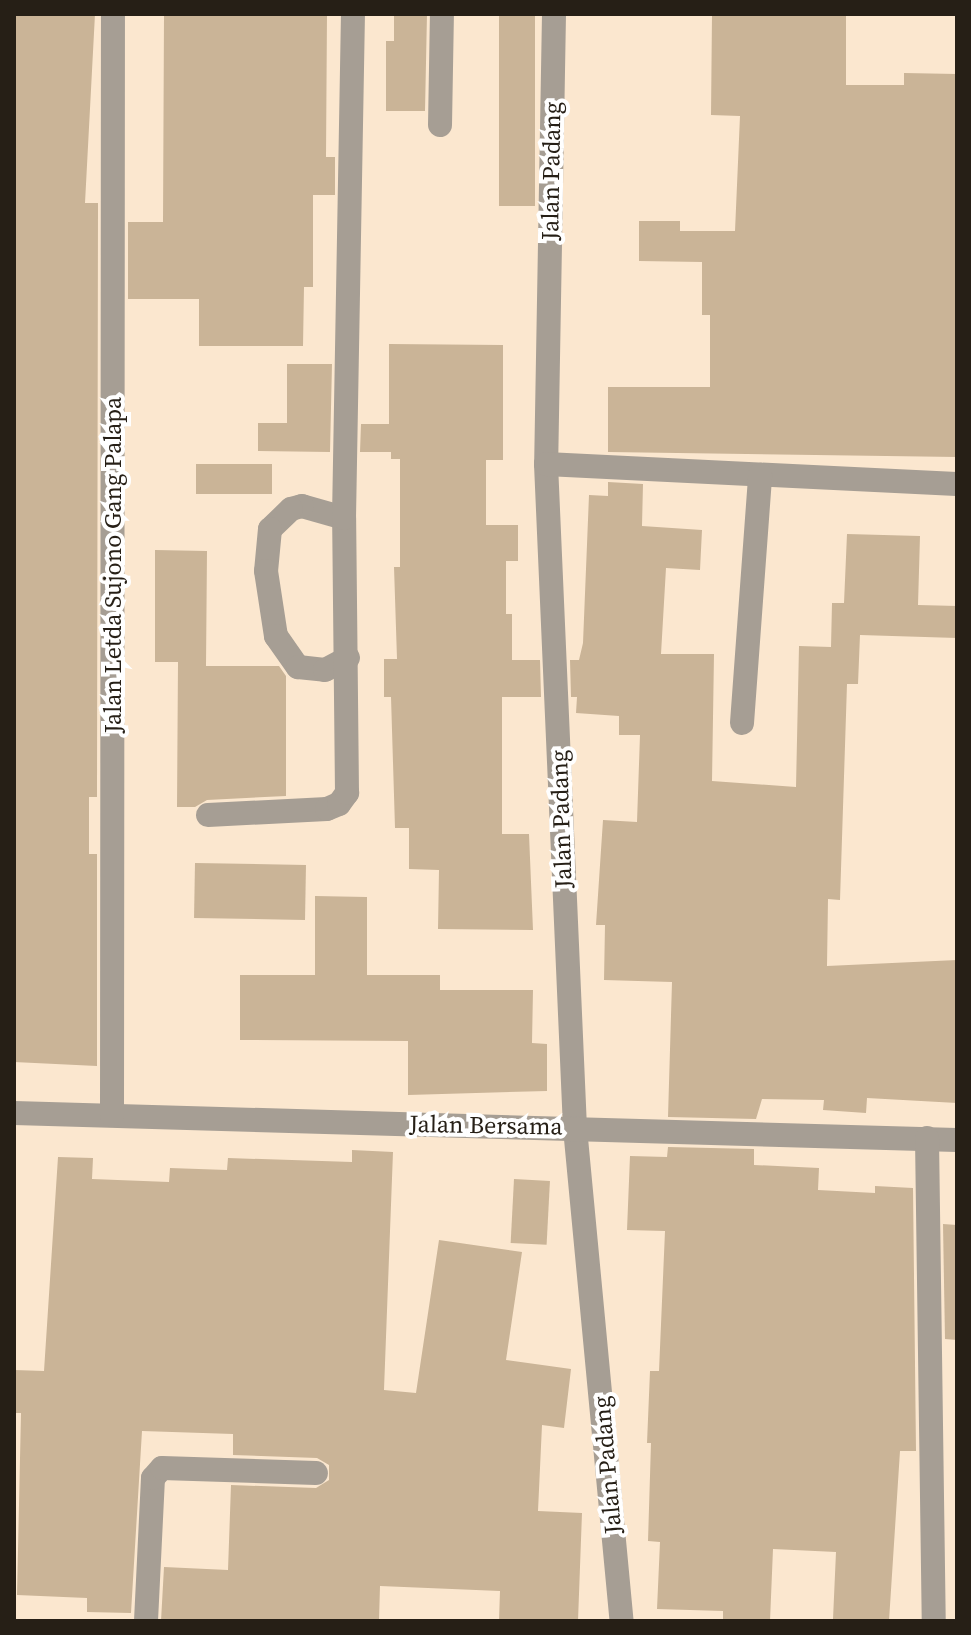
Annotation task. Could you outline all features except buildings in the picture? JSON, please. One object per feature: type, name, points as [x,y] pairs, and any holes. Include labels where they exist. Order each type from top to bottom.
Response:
[{"type":"street","name":"Jalan Letda Sujono Gang Palapa","points":[[112,1115],[113,14]]},
{"type":"street","points":[[208,815],[339,804],[350,774],[344,518],[353,14]]},
{"type":"street","points":[[440,125],[442,14]]},
{"type":"street","name":"Jalan Padang","points":[[554,14],[546,464],[575,1128],[622,1621]]},
{"type":"street","points":[[546,464],[957,484]]},
{"type":"street","points":[[742,723],[760,475]]},
{"type":"street","points":[[344,518],[302,506],[291,509],[270,529],[266,571],[276,636],[298,667],[325,670],[348,658]]},
{"type":"street","name":"Jalan Bersama","points":[[14,1113],[957,1140]]},
{"type":"street","points":[[927,1138],[934,1621]]},
{"type":"street","points":[[146,1621],[153,1478],[162,1468],[316,1473]]}]
